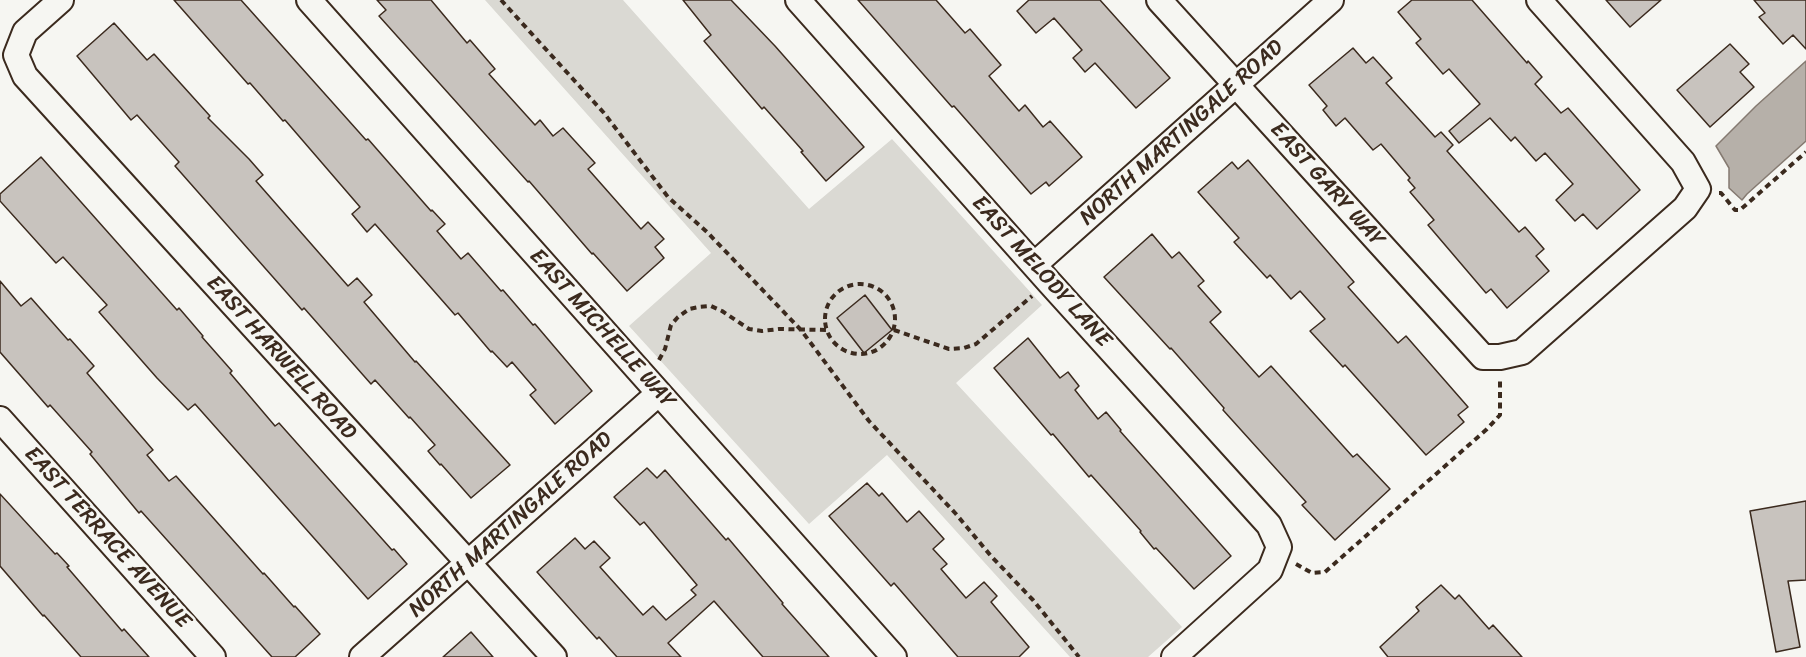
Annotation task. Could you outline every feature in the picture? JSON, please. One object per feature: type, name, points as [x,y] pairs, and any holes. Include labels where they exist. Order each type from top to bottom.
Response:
[{"type":"street","name":"EAST HARWELL ROAD","points":[[60,0],[25,32],[16,55],[25,76],[554,657]]},
{"type":"street","name":"EAST MICHELLE WAY","points":[[309,0],[894,657]]},
{"type":"street","name":"EAST MELODY LANE","points":[[798,0],[1269,525],[1277,552]]},
{"type":"street","name":"EAST GARY WAY","points":[[1159,0],[1483,357],[1500,357]]},
{"type":"street","name":"NORTH MARTINGALE ROAD","points":[[1041,273],[1235,85],[1331,0]]},
{"type":"street","points":[[1500,357],[1522,352],[1685,208],[1698,189],[1683,162],[1539,0]]},
{"type":"street","name":"NORTH MARTINGALE ROAD","points":[[362,657],[469,564],[652,385]]},
{"type":"street","name":"EAST TERRACE AVENUE","points":[[0,419],[213,657]]},
{"type":"street","points":[[1174,657],[1270,570],[1277,552]]},
{"type":"path","points":[[501,0],[604,113],[668,196],[707,232],[801,330],[869,421],[1033,600],[1079,657]]},
{"type":"path","points":[[1698,189],[1721,193],[1735,210],[1740,210],[1806,152]]},
{"type":"path","points":[[894,330],[949,349],[976,344],[1041,273]]},
{"type":"path","points":[[859,283],[880,290],[888,298],[893,308],[894,330],[881,348],[871,353],[849,353],[839,348],[831,340],[826,330],[824,319],[826,308],[838,290],[848,285],[859,283]]},
{"type":"path","points":[[652,385],[659,361],[666,349],[671,325],[689,309],[711,306],[749,329],[755,330],[826,330]]},
{"type":"path","points":[[1277,552],[1312,573],[1325,572],[1479,437],[1500,415],[1500,357]]},
{"type":"shaded area","points":[[485,0],[623,0],[809,209],[892,139],[1042,305],[956,383],[1182,627],[1148,657],[1070,657],[887,455],[809,524],[629,326],[711,253]]},
{"type":"shaded area","points":[[1806,61],[1806,141],[1742,200],[1729,188],[1729,168],[1716,146]]},
{"type":"building","points":[[174,0],[241,0],[366,140],[368,139],[445,224],[437,231],[461,259],[468,253],[533,325],[535,324],[592,391],[555,424],[530,395],[536,390],[512,362],[507,367],[491,352],[458,313],[455,315],[375,224],[367,232],[352,214],[360,207],[285,120],[283,121],[250,83],[248,84]]},
{"type":"building","points":[[377,0],[431,0],[467,43],[470,40],[495,69],[489,74],[535,125],[540,120],[553,136],[563,128],[595,163],[588,169],[641,229],[648,222],[664,239],[655,247],[664,258],[627,291],[379,16],[386,10]]},
{"type":"building","points":[[683,0],[731,0],[864,147],[826,181],[801,152],[803,151],[764,107],[762,109],[704,41],[711,35]]},
{"type":"building","points":[[858,0],[936,0],[965,33],[970,29],[1001,65],[989,76],[1019,111],[1025,105],[1043,127],[1050,121],[1082,157],[1049,186],[1046,182],[1031,194]]},
{"type":"building","points":[[1029,0],[1100,0],[1170,78],[1136,108],[1095,63],[1085,72],[1073,58],[1082,50],[1054,18],[1036,33],[1017,11]]},
{"type":"building","points":[[1412,0],[1472,0],[1542,77],[1535,84],[1561,113],[1568,108],[1640,190],[1597,229],[1583,214],[1575,221],[1556,200],[1573,184],[1545,153],[1536,161],[1515,137],[1511,141],[1490,118],[1459,143],[1449,131],[1480,104],[1449,69],[1443,74],[1416,43],[1421,39],[1398,12]]},
{"type":"building","points":[[1606,0],[1661,0],[1630,27]]},
{"type":"building","points":[[1754,0],[1806,0],[1806,49],[1793,35],[1783,44],[1759,17],[1765,13]]},
{"type":"building","points":[[114,23],[147,60],[154,54],[210,116],[208,118],[249,159],[263,175],[256,181],[348,286],[357,278],[372,295],[364,302],[415,362],[510,465],[471,498],[428,451],[435,445],[375,380],[371,384],[304,308],[302,310],[175,166],[179,162],[137,115],[131,120],[77,56]]},
{"type":"building","points":[[1730,44],[1749,64],[1740,72],[1754,87],[1710,127],[1677,90]]},
{"type":"building","points":[[1353,48],[1366,63],[1373,57],[1392,78],[1386,83],[1435,137],[1441,132],[1453,145],[1447,151],[1519,232],[1525,227],[1544,249],[1536,256],[1549,271],[1507,308],[1491,289],[1486,293],[1428,225],[1434,220],[1410,192],[1415,188],[1408,180],[1410,178],[1381,144],[1373,150],[1345,118],[1336,126],[1323,110],[1327,106],[1309,85]]},
{"type":"building","points":[[41,157],[177,310],[179,308],[275,426],[279,423],[407,564],[368,599],[195,404],[188,410],[157,378],[99,312],[107,305],[63,257],[56,263],[0,201],[0,194]]},
{"type":"building","points":[[1248,160],[1354,282],[1348,287],[1398,343],[1406,336],[1468,407],[1458,415],[1464,422],[1426,455],[1345,365],[1343,367],[1310,331],[1325,319],[1300,291],[1291,299],[1270,275],[1267,278],[1234,242],[1239,238],[1198,192],[1232,162],[1238,169]]},
{"type":"building","points":[[1152,234],[1172,258],[1179,252],[1204,281],[1198,286],[1221,312],[1210,322],[1259,377],[1271,366],[1353,457],[1357,454],[1390,489],[1335,540],[1302,505],[1306,502],[1223,410],[1224,408],[1104,277]]},
{"type":"building","points":[[0,281],[21,306],[31,298],[68,340],[70,339],[94,366],[87,373],[153,450],[147,455],[169,481],[176,476],[320,634],[295,657],[272,657],[141,511],[139,513],[90,454],[92,452],[50,405],[48,407],[0,352]]},
{"type":"building","points":[[865,295],[892,330],[864,353],[837,318]]},
{"type":"building","points":[[1028,338],[1060,378],[1068,372],[1079,386],[1075,390],[1098,419],[1106,412],[1120,431],[1231,556],[1194,589],[1156,548],[1154,549],[1141,531],[1091,475],[1089,477],[1053,434],[1051,435],[994,368]]},
{"type":"building","points":[[647,468],[657,478],[665,470],[726,540],[728,538],[829,657],[763,657],[714,601],[668,643],[681,657],[617,657],[599,637],[597,639],[537,572],[575,538],[585,549],[594,541],[610,558],[600,567],[643,615],[653,606],[666,620],[696,595],[691,590],[697,585],[644,522],[640,525],[614,497]]},
{"type":"building","points":[[867,483],[879,496],[882,493],[907,522],[919,511],[944,539],[933,549],[947,564],[941,569],[966,598],[984,582],[997,596],[991,602],[1029,647],[1019,657],[958,657],[894,583],[891,586],[829,516]]},
{"type":"building","points":[[0,494],[55,554],[57,553],[69,566],[67,567],[122,631],[124,629],[149,657],[81,657],[43,616],[0,566]]},
{"type":"building","points":[[1806,501],[1806,580],[1788,581],[1800,647],[1776,652],[1750,511]]},
{"type":"building","points":[[1441,585],[1455,599],[1459,595],[1489,629],[1493,625],[1522,657],[1388,657],[1380,647],[1419,611],[1416,607]]},
{"type":"building","points":[[471,632],[493,657],[443,657]]}]
